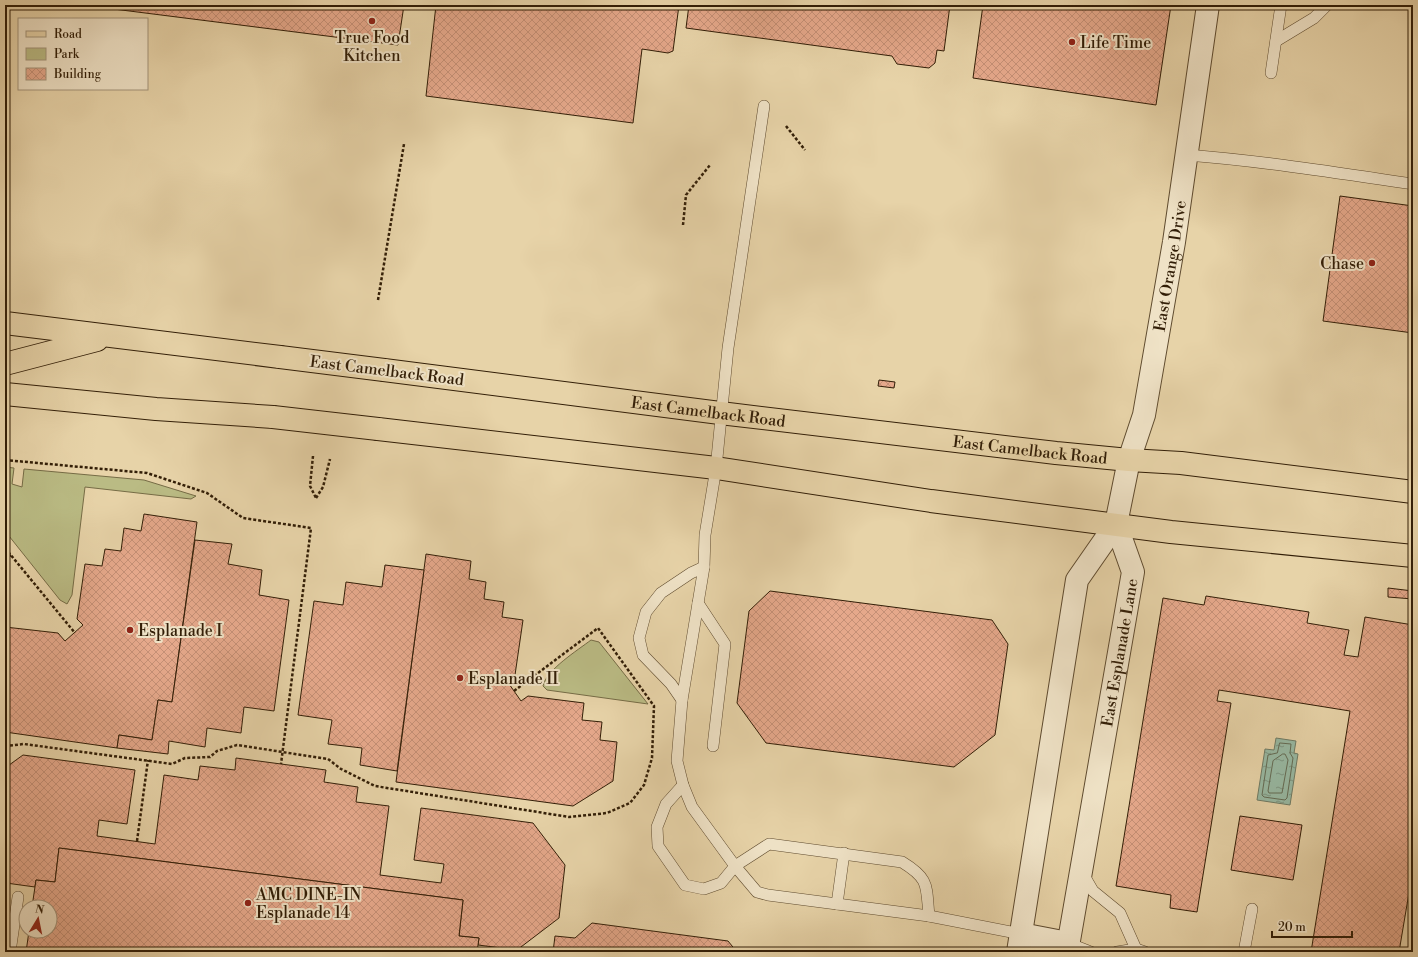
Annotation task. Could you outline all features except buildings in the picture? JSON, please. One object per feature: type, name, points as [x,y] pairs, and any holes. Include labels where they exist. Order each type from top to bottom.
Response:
[{"type":"main road","name":"East Camelback Road","points":[[5,323],[720,413],[1129,460],[1181,463],[1413,492]]},
{"type":"main road","points":[[5,364],[108,337]]},
{"type":"main road","points":[[5,394],[156,409],[273,417],[378,429],[716,468],[932,501],[1171,532],[1413,556]]},
{"type":"street","name":"East Orange Drive","points":[[1116,524],[1129,460],[1144,416],[1174,242],[1208,5]]},
{"type":"street","name":"East Esplanade Lane","points":[[1068,947],[1132,572],[1116,524]]},
{"type":"street","points":[[1068,947],[1019,943],[1077,580],[1116,524]]},
{"type":"lane","points":[[1271,73],[1281,5]]},
{"type":"lane","points":[[1276,41],[1314,18],[1327,5]]},
{"type":"lane","points":[[764,106],[728,348],[720,413],[716,468],[705,535],[704,567],[682,700],[677,761],[683,785],[692,807],[735,866],[757,892],[768,895],[929,916],[1019,943]]},
{"type":"lane","points":[[1187,155],[1316,170],[1413,184]]},
{"type":"lane","points":[[682,700],[671,684],[643,655],[639,638],[646,612],[662,593],[692,573],[704,567]]},
{"type":"lane","points":[[698,603],[725,644],[713,746]]},
{"type":"lane","points":[[683,785],[666,804],[657,827],[658,846],[685,885],[704,889],[720,883],[735,866],[769,844],[844,853],[902,862],[918,871],[926,884],[929,916]]},
{"type":"lane","points":[[837,904],[844,853]]},
{"type":"lane","points":[[1081,871],[1093,891],[1120,913],[1140,950],[1117,952]]},
{"type":"lane","points":[[10,952],[18,897]]},
{"type":"lane","points":[[1244,952],[1252,909]]},
{"type":"lane","points":[[1068,947],[1091,952]]},
{"type":"path","points":[[786,126],[805,150]]},
{"type":"path","points":[[378,300],[404,144]]},
{"type":"path","points":[[683,225],[686,195],[710,164]]},
{"type":"path","points":[[313,456],[310,486],[316,498],[323,488],[330,459]]},
{"type":"path","points":[[5,460],[147,473],[207,493],[243,518],[311,528],[281,764]]},
{"type":"path","points":[[5,548],[75,633]]},
{"type":"path","points":[[5,559],[11,555]]},
{"type":"path","points":[[6,745],[24,744],[172,764],[185,758],[210,757],[217,751],[237,746],[328,759],[341,769],[375,786],[569,817],[607,813],[630,803],[644,785],[652,758],[654,706],[598,628],[514,691]]},
{"type":"path","points":[[137,841],[148,760]]},
{"type":"green space","points":[[5,467],[14,468],[12,484],[22,487],[24,469],[144,480],[196,496],[191,499],[85,487],[72,595],[67,604],[60,600],[5,531]]},
{"type":"green space","points":[[591,640],[599,642],[648,704],[547,690],[543,686],[545,680],[556,667]]},
{"type":"water","points":[[1276,738],[1296,741],[1294,753],[1298,754],[1290,805],[1257,800],[1265,749],[1274,750]]},
{"type":"place","name":"True Food Kitchen","points":[[372,21]]},
{"type":"place","name":"Life Time","points":[[1072,42]]},
{"type":"place","name":"Chase","points":[[1372,263]]},
{"type":"place","name":"Esplanade I","points":[[130,630]]},
{"type":"place","name":"Esplanade II","points":[[460,678]]},
{"type":"place","name":"AMC DINE-IN Esplanade 14","points":[[248,903]]}]
